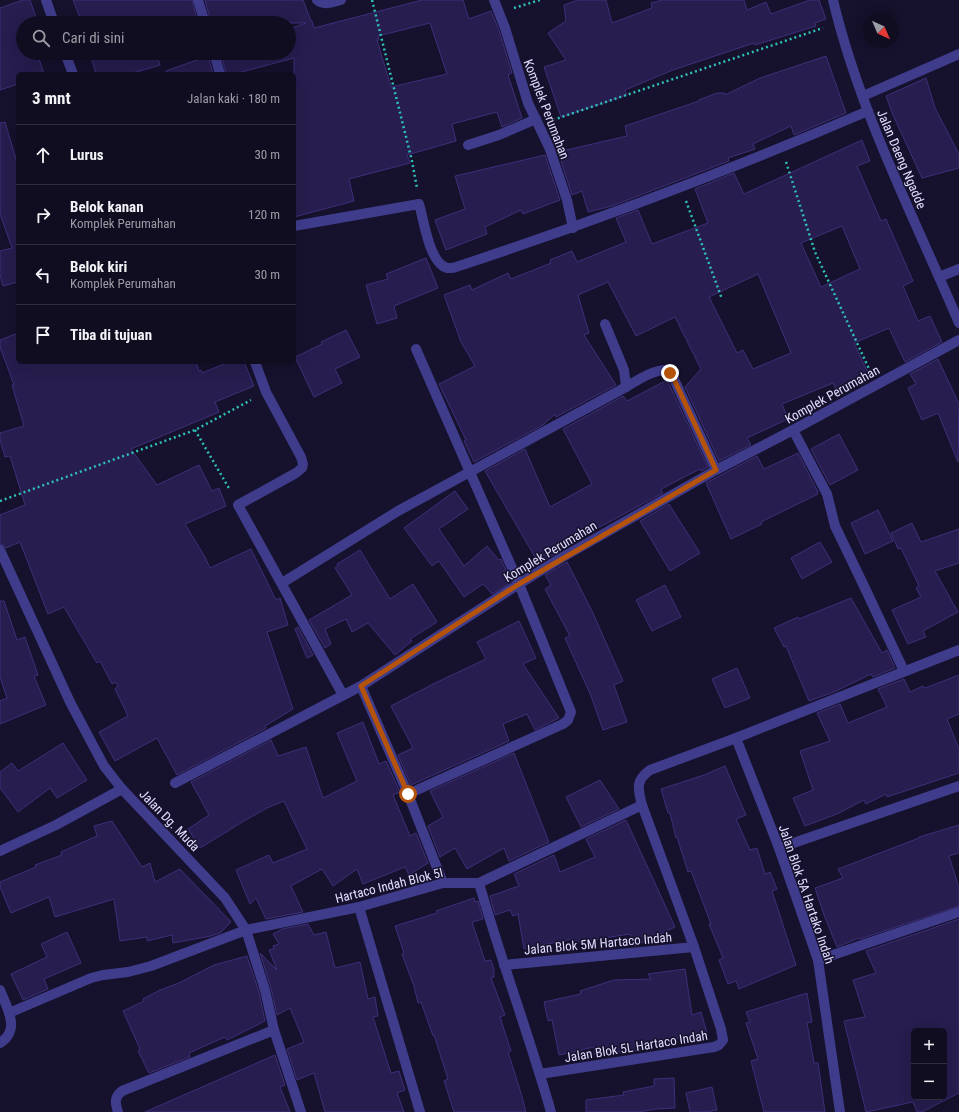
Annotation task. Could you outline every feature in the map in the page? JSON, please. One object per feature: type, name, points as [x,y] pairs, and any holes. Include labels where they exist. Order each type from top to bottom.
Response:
[{"type":"street","points":[[46,0],[52,16]]},
{"type":"street","points":[[198,0],[203,16]]},
{"type":"street","points":[[317,0],[320,3],[324,3],[341,0]]},
{"type":"street","name":"Komplek Perumahan","points":[[494,0],[500,11],[528,103],[549,147],[567,200],[573,228]]},
{"type":"street","name":"Jalan Daeng Ngadde","points":[[833,0],[868,111],[887,159],[959,323]]},
{"type":"street","points":[[863,96],[959,54]]},
{"type":"street","points":[[68,60],[72,72]]},
{"type":"street","points":[[216,60],[219,72]]},
{"type":"street","points":[[296,226],[420,204],[432,253],[438,262],[447,268],[456,267],[573,228],[681,188],[782,148],[868,111]]},
{"type":"street","points":[[468,145],[537,122]]},
{"type":"street","points":[[940,277],[959,269]]},
{"type":"street","points":[[605,324],[624,370],[626,386]]},
{"type":"street","name":"Komplek Perumahan","points":[[175,783],[361,686],[519,584],[716,470],[959,340]]},
{"type":"street","points":[[408,794],[564,724],[570,715],[570,709],[519,584],[416,349]]},
{"type":"street","points":[[256,364],[266,392],[303,464],[302,468],[296,473],[238,505],[343,695]]},
{"type":"street","points":[[282,583],[398,511],[654,372],[666,370],[673,377],[716,470]]},
{"type":"street","points":[[793,430],[827,494],[835,526],[904,672]]},
{"type":"street","name":"Jalan Dg. Muda","points":[[0,550],[70,702],[104,766],[122,789],[225,898],[246,930],[265,990],[274,1030],[301,1112]]},
{"type":"street","points":[[694,948],[642,805],[638,788],[640,780],[650,770],[736,738],[959,650]]},
{"type":"street","points":[[361,686],[408,794],[443,883]]},
{"type":"street","name":"Jalan Blok 5A Hartako Indah","points":[[736,738],[779,848],[818,960],[840,1112]]},
{"type":"street","points":[[779,848],[959,786]]},
{"type":"street","points":[[0,851],[56,825],[122,789]]},
{"type":"street","name":"Hartaco Indah Blok 5I","points":[[9,1013],[91,978],[103,974],[128,972],[151,966],[246,930],[359,907],[443,883],[479,883],[642,805]]},
{"type":"street","points":[[479,883],[540,1074],[550,1112]]},
{"type":"street","points":[[359,907],[420,1112]]},
{"type":"street","points":[[818,960],[959,912]]},
{"type":"street","name":"Jalan Blok 5M Hartaco Indah","points":[[504,965],[694,948]]},
{"type":"street","name":"Jalan Blok 5L Hartaco Indah","points":[[540,1074],[719,1045],[722,1040],[720,1029],[694,948]]},
{"type":"street","points":[[0,990],[12,1024],[10,1033],[0,1044]]},
{"type":"street","points":[[118,1112],[115,1104],[116,1098],[122,1091],[274,1030]]},
{"type":"path","points":[[372,0],[412,161],[420,204]]},
{"type":"path","points":[[500,11],[540,0]]},
{"type":"path","points":[[537,122],[839,23]]},
{"type":"path","points":[[782,148],[815,252],[876,385]]},
{"type":"path","points":[[681,188],[722,299]]},
{"type":"path","points":[[0,501],[195,430],[266,392]]},
{"type":"path","points":[[195,430],[238,505]]},
{"type":"building","points":[[23,0],[30,0],[36,16],[16,16],[16,60],[39,60],[43,72],[16,72],[16,85],[0,90],[0,8]]},
{"type":"building","points":[[73,0],[192,0],[196,16],[79,16]]},
{"type":"building","points":[[205,0],[303,0],[314,28],[422,0],[463,0],[469,19],[491,11],[499,30],[512,73],[508,75],[522,118],[502,127],[497,112],[452,124],[456,141],[407,155],[410,163],[349,179],[354,201],[296,216],[296,72],[294,72],[294,60],[296,60],[296,27],[306,23],[296,23],[296,16],[209,16]],"holes":[[[430,23],[447,74],[391,87],[377,40],[379,40],[378,36]]]},
{"type":"building","points":[[578,0],[606,0],[612,23],[652,8],[651,3],[663,0],[744,0],[747,10],[766,2],[771,14],[810,0],[819,0],[826,19],[815,23],[816,26],[755,45],[754,43],[673,70],[625,90],[627,95],[561,117],[544,67],[566,60],[548,33],[566,21],[564,5]]},
{"type":"building","points":[[826,56],[846,113],[794,135],[791,126],[753,144],[755,149],[728,158],[729,161],[612,206],[588,212],[582,191],[572,195],[558,152],[627,136],[625,126],[699,101],[717,93],[725,93],[725,95],[760,78]]},
{"type":"building","points":[[92,60],[158,60],[160,65],[137,72],[95,72]]},
{"type":"building","points":[[197,60],[209,60],[212,72],[166,72]]},
{"type":"building","points":[[223,60],[286,60],[242,72],[226,72]]},
{"type":"building","points":[[926,78],[935,108],[959,154],[959,168],[922,178],[893,115],[886,96]]},
{"type":"building","points":[[5,122],[16,159],[16,283],[3,286],[0,275],[0,251],[12,248],[0,214],[0,123]]},
{"type":"building","points":[[862,140],[870,161],[857,166],[881,221],[886,219],[913,281],[903,286],[918,321],[930,316],[942,342],[905,362],[889,328],[854,343],[869,375],[836,390],[833,383],[782,404],[788,419],[747,438],[751,445],[719,461],[685,387],[701,369],[675,317],[636,336],[608,282],[578,295],[589,333],[584,335],[616,385],[556,417],[555,414],[543,425],[474,462],[464,441],[466,440],[439,384],[475,366],[461,342],[444,295],[470,285],[472,290],[508,273],[511,279],[551,263],[550,260],[572,251],[577,262],[626,242],[616,218],[638,210],[652,244],[708,223],[695,189],[734,173],[744,194]],"holes":[[[842,226],[860,269],[821,287],[801,243]],[[758,274],[791,353],[753,369],[743,350],[737,353],[709,297]]]},
{"type":"building","points":[[545,155],[560,200],[523,214],[521,210],[485,227],[487,234],[446,250],[435,220],[465,209],[455,176]]},
{"type":"building","points":[[426,258],[438,288],[394,306],[397,318],[377,324],[366,285],[388,279],[386,274]]},
{"type":"building","points":[[346,330],[360,357],[335,369],[342,383],[314,397],[296,357],[322,344],[321,342]]},
{"type":"building","points":[[16,334],[16,364],[197,364],[199,371],[201,370],[202,373],[224,364],[245,364],[254,386],[215,402],[219,412],[131,449],[157,485],[199,465],[212,491],[219,488],[226,506],[185,524],[210,568],[251,549],[276,600],[280,598],[288,625],[267,632],[293,709],[265,726],[266,728],[177,775],[157,738],[115,761],[99,732],[128,716],[115,689],[118,686],[116,682],[112,684],[100,661],[97,663],[64,607],[48,614],[20,542],[6,548],[0,544],[0,515],[25,505],[10,456],[5,457],[0,440],[0,433],[24,426],[12,385],[14,385],[0,347],[0,340]]},
{"type":"building","points":[[938,359],[959,404],[958,462],[938,413],[922,420],[908,388],[916,384],[910,374]]},
{"type":"building","points":[[667,380],[708,467],[701,471],[700,469],[663,488],[661,490],[663,493],[559,549],[560,551],[539,564],[485,471],[525,449],[550,507],[592,484],[563,429],[623,396],[627,401]]},
{"type":"building","points":[[839,434],[858,470],[830,485],[811,449]]},
{"type":"building","points":[[798,453],[818,494],[761,522],[762,524],[731,539],[706,483],[757,456],[764,469]]},
{"type":"building","points":[[455,491],[468,509],[439,529],[464,566],[487,546],[499,560],[501,559],[511,582],[492,594],[483,584],[464,597],[439,561],[432,566],[404,528]]},
{"type":"building","points":[[669,504],[700,553],[670,571],[640,521]]},
{"type":"building","points":[[878,510],[893,541],[865,554],[851,523]]},
{"type":"building","points":[[912,523],[921,542],[959,529],[959,563],[935,571],[958,612],[923,631],[926,637],[908,644],[892,610],[921,597],[916,588],[919,586],[901,548],[898,549],[891,533]]},
{"type":"building","points":[[820,542],[832,562],[802,579],[791,558]]},
{"type":"building","points":[[360,550],[390,599],[413,584],[437,622],[410,639],[412,641],[395,655],[368,623],[352,632],[346,619],[325,629],[331,644],[325,648],[309,620],[352,595],[335,568],[338,566],[337,564]]},
{"type":"building","points":[[567,562],[592,611],[623,681],[614,685],[627,722],[603,730],[591,696],[565,638],[570,636],[545,589],[551,585],[545,575]]},
{"type":"building","points":[[665,585],[681,617],[652,631],[636,600]]},
{"type":"building","points":[[851,598],[882,653],[887,650],[895,668],[873,677],[871,674],[834,692],[809,701],[786,646],[784,647],[774,628],[798,617],[799,619]]},
{"type":"building","points":[[0,601],[4,601],[17,640],[25,637],[38,675],[34,676],[46,705],[0,724],[0,701],[7,698],[0,677]]},
{"type":"building","points":[[519,621],[536,658],[523,664],[559,718],[535,730],[527,714],[503,724],[509,741],[411,785],[398,755],[413,748],[391,706],[486,659],[477,642]]},
{"type":"building","points":[[298,627],[313,655],[307,658],[295,629]]},
{"type":"building","points":[[737,668],[750,698],[725,708],[712,679]]},
{"type":"building","points":[[959,675],[959,714],[947,719],[959,749],[959,773],[887,797],[886,794],[866,804],[864,800],[837,814],[805,826],[793,798],[813,790],[800,751],[830,741],[817,713],[840,704],[848,723],[887,707],[878,689],[904,679],[910,692],[923,686],[925,688]]},
{"type":"building","points":[[363,722],[379,764],[386,761],[400,792],[393,795],[410,836],[416,833],[428,863],[409,875],[405,867],[363,884],[357,869],[333,886],[322,869],[291,886],[303,912],[266,919],[256,898],[250,904],[236,870],[269,855],[273,863],[307,849],[284,801],[267,808],[200,848],[188,829],[209,815],[191,782],[271,740],[278,756],[306,747],[323,798],[357,781],[337,733]]},
{"type":"building","points":[[63,743],[87,780],[57,798],[50,788],[18,812],[0,788],[0,772],[12,763],[18,771]]},
{"type":"building","points":[[514,753],[549,842],[509,861],[504,848],[467,869],[455,848],[440,857],[428,826],[443,817],[430,791]]},
{"type":"building","points":[[725,766],[746,815],[736,819],[750,850],[757,848],[765,874],[770,872],[777,889],[772,891],[796,965],[739,989],[736,981],[728,984],[719,960],[723,958],[709,924],[711,924],[691,871],[688,872],[661,789],[704,775]]},
{"type":"building","points":[[600,780],[619,809],[581,827],[566,797]]},
{"type":"building","points":[[626,820],[675,927],[635,946],[630,934],[573,943],[572,939],[524,949],[518,914],[513,916],[510,910],[495,915],[490,896],[519,886],[514,874],[554,855],[560,872],[595,857],[586,839]]},
{"type":"building","points":[[112,821],[142,867],[150,863],[155,882],[180,869],[231,922],[220,933],[173,943],[172,935],[147,941],[147,937],[120,941],[114,899],[55,917],[49,897],[11,913],[0,887],[0,882],[36,867],[35,865],[62,855],[61,852],[97,836],[94,826]]},
{"type":"building","points":[[959,825],[959,853],[949,856],[959,888],[959,906],[860,939],[859,938],[837,947],[815,888],[843,878],[838,869],[919,837]]},
{"type":"building","points":[[474,898],[475,902],[478,901],[483,919],[472,922],[485,961],[491,960],[494,970],[494,977],[491,978],[505,1015],[500,1017],[511,1051],[508,1052],[526,1112],[454,1112],[444,1081],[448,1079],[434,1035],[433,1036],[421,1002],[418,1003],[414,986],[402,954],[404,953],[395,926],[437,913],[436,911]]},
{"type":"building","points":[[959,919],[959,1093],[947,1099],[947,1028],[911,1028],[911,1100],[945,1100],[922,1112],[917,1112],[913,1102],[866,1112],[844,1021],[865,1017],[853,980],[876,973],[866,951]]},
{"type":"building","points":[[308,924],[314,935],[326,932],[335,968],[360,962],[368,999],[375,997],[378,1016],[373,1017],[391,1073],[399,1071],[405,1090],[397,1093],[404,1112],[325,1112],[314,1073],[297,1080],[287,1049],[304,1042],[290,1008],[277,1015],[271,988],[260,953],[277,970],[269,950],[274,949],[273,946],[279,944],[273,934],[282,929]]},
{"type":"building","points":[[67,932],[81,963],[44,979],[48,989],[23,1000],[11,974],[47,957],[41,944]]},
{"type":"building","points":[[247,956],[259,992],[265,1021],[227,1040],[225,1037],[189,1053],[190,1057],[149,1073],[138,1051],[140,1049],[123,1011],[144,1001],[143,999],[160,990],[179,983],[214,965]]},
{"type":"building","points":[[685,969],[692,1015],[701,1012],[707,1033],[685,1039],[645,1042],[647,1047],[628,1053],[627,1051],[595,1055],[594,1047],[559,1055],[552,1020],[548,1021],[544,1002],[581,994],[580,991],[614,980],[651,979],[648,974]]},
{"type":"building","points":[[807,993],[812,1022],[807,1023],[814,1063],[818,1063],[825,1112],[764,1112],[751,1061],[758,1059],[746,1023],[750,1022],[746,1012]]},
{"type":"building","points":[[275,1055],[285,1085],[280,1087],[290,1112],[145,1112]]},
{"type":"building","points":[[674,1078],[675,1108],[639,1112],[586,1112],[586,1100],[624,1095],[623,1092],[654,1086],[654,1079]]},
{"type":"building","points":[[712,1087],[717,1110],[690,1112],[686,1093]]},
{"type":"route","points":[[408,794],[361,686],[561,558],[716,470],[670,373]]}]
